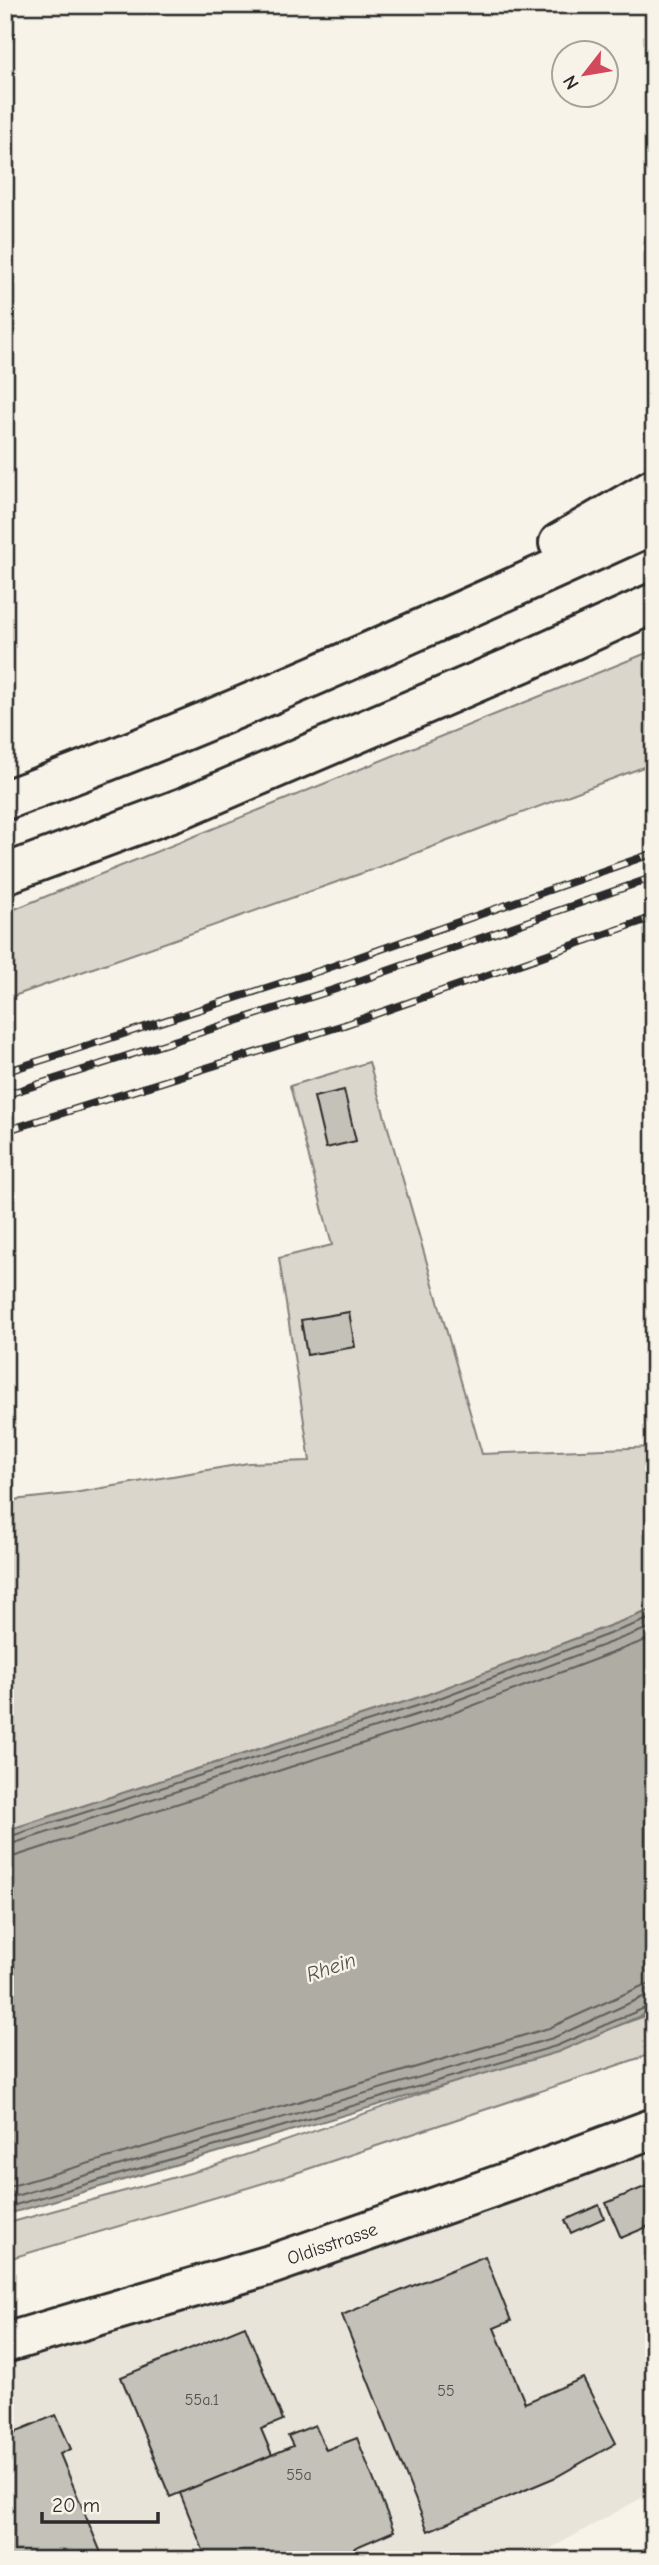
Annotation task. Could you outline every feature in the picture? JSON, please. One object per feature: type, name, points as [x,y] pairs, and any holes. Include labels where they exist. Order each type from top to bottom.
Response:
[{"type":"main road","points":[[388,644],[654,488]]},
{"type":"main road","points":[[5,800],[244,706],[654,524]]},
{"type":"main road","points":[[5,874],[186,807],[654,603]]},
{"type":"main road","points":[[526,661],[654,624]]},
{"type":"main road","name":"Oldisstrasse","points":[[5,2343],[270,2265],[654,2128]]},
{"type":"shaded area","points":[[654,650],[654,763],[371,870],[5,999],[5,913]]},
{"type":"shaded area","points":[[369,1062],[482,1454],[654,1447],[654,1609],[426,1695],[5,1831],[5,1501],[68,1494],[248,1463],[310,1461],[279,1258],[332,1245],[290,1086]]},
{"type":"shaded area","points":[[654,2013],[654,2053],[284,2177],[5,2260],[5,2224],[208,2168]]},
{"type":"shaded area","points":[[654,2124],[654,2491],[530,2560],[5,2560],[5,2349]]},
{"type":"water","name":"Rhein","points":[[654,1609],[654,2010],[558,2052],[5,2215],[5,1831],[426,1695]]},
{"type":"building","points":[[344,1090],[356,1141],[326,1148],[314,1097]]},
{"type":"building","points":[[349,1312],[355,1347],[307,1355],[301,1320]]},
{"type":"building","points":[[654,2183],[654,2224],[621,2238],[606,2203]]},
{"type":"building","points":[[599,2205],[604,2218],[571,2233],[565,2220]]},
{"type":"building","points":[[485,2256],[511,2321],[494,2328],[525,2403],[583,2378],[616,2443],[556,2477],[428,2531],[342,2315]]},
{"type":"building","points":[[245,2326],[283,2420],[261,2429],[272,2455],[170,2497],[121,2377]]},
{"type":"building","points":[[56,2415],[71,2449],[60,2454],[104,2560],[5,2560],[5,2436]]},
{"type":"building","points":[[315,2425],[326,2450],[357,2438],[394,2531],[354,2548],[359,2560],[207,2560],[180,2493],[293,2446],[288,2436]]},
{"type":"railway","points":[[5,1072],[319,971],[654,853]]},
{"type":"railway","points":[[5,1095],[336,989],[654,877]]},
{"type":"railway","points":[[5,1131],[344,1025],[654,917]]}]
